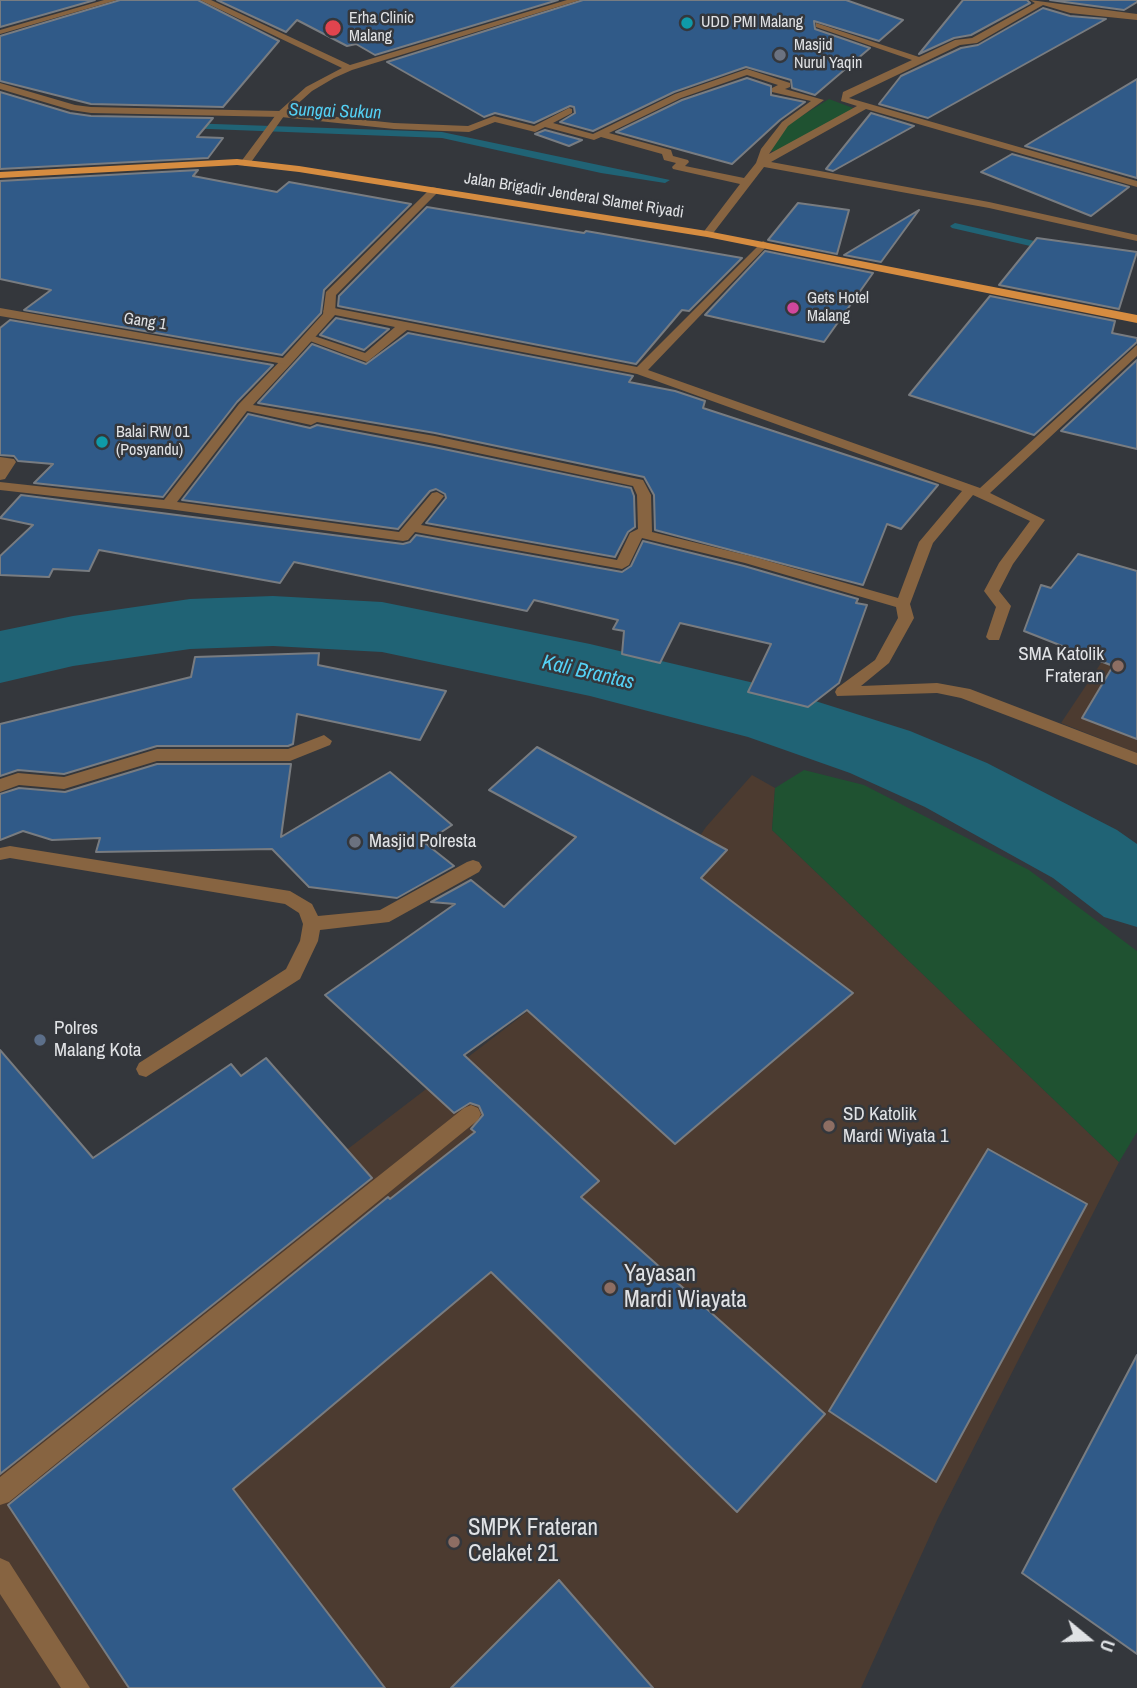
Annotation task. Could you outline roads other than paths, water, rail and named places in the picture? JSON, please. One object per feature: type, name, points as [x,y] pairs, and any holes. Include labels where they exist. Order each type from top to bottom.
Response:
[{"type":"main road","name":"Jalan Brigadir Jenderal Slamet Riyadi","points":[[0,175],[134,164],[246,163],[436,189],[707,234],[1137,319]]},
{"type":"street","points":[[2,32],[113,0]]},
{"type":"street","points":[[204,0],[349,68]]},
{"type":"street","points":[[246,163],[278,118],[309,89],[349,68],[576,0]]},
{"type":"street","points":[[1137,17],[1096,14],[1037,1],[974,41],[958,42],[846,94],[845,99],[1137,184]]},
{"type":"street","points":[[819,24],[920,60]]},
{"type":"street","points":[[544,124],[594,137],[677,96],[747,72],[787,85],[775,90],[819,100],[785,124],[766,149],[761,163],[707,234]]},
{"type":"street","points":[[0,86],[74,108],[91,110],[468,130],[494,118],[535,129],[569,111]]},
{"type":"street","points":[[761,163],[864,106]]},
{"type":"street","points":[[600,134],[667,152],[668,158],[684,162],[677,166],[746,183]]},
{"type":"street","points":[[761,163],[989,205],[1137,239]]},
{"type":"street","points":[[168,505],[244,407],[329,315],[330,294],[436,189]]},
{"type":"street","points":[[640,371],[763,244]]},
{"type":"street","points":[[329,311],[640,371],[976,491],[1038,520],[1006,563],[991,591],[1003,606],[994,636]]},
{"type":"street","name":"Gang 1","points":[[0,312],[286,362]]},
{"type":"street","points":[[308,338],[367,358],[404,326]]},
{"type":"street","points":[[1137,349],[976,491],[926,542],[903,604],[906,618],[881,663],[843,692],[937,688],[964,693],[1137,761]]},
{"type":"street","points":[[244,407],[311,421],[314,418],[435,440],[638,483],[644,495],[645,535]]},
{"type":"street","points":[[0,461],[9,462],[0,476]]},
{"type":"street","points":[[0,486],[168,505],[403,537],[437,496]]},
{"type":"street","points":[[411,527],[622,565],[637,533],[749,559],[903,604]]},
{"type":"street","points":[[0,786],[18,779],[64,783],[157,755],[290,754],[324,741]]},
{"type":"street","points":[[0,854],[10,852],[290,898],[306,909],[312,924],[309,941],[293,974],[146,1069]]},
{"type":"street","points":[[312,924],[383,916],[473,867]]},
{"type":"street","points":[[0,1493],[471,1114]]},
{"type":"street","points":[[0,1571],[77,1688]]},
{"type":"waterway","name":"Sungai Sukun","points":[[186,126],[442,135],[601,170],[665,180]]},
{"type":"waterway","points":[[955,226],[1052,248]]},
{"type":"waterway","name":"Kali Brantas","points":[[0,657],[73,641],[190,624],[273,621],[382,627],[590,670],[771,715],[880,752],[956,785],[1085,854],[1137,892]]},
{"type":"place","name":"UDD PMI Malang","points":[[687,23]]},
{"type":"place","name":"Erha Clinic Malang","points":[[333,28]]},
{"type":"place","name":"Masjid Nurul Yaqin","points":[[780,55]]},
{"type":"place","name":"Gets Hotel Malang","points":[[793,308]]},
{"type":"place","name":"Balai RW 01 (Posyandu)","points":[[102,442]]},
{"type":"place","name":"SMA Katolik Frateran","points":[[1118,666]]},
{"type":"place","name":"Masjid Polresta","points":[[355,842]]},
{"type":"place","name":"Polres Malang Kota","points":[[40,1040]]},
{"type":"place","name":"SD Katolik Mardi Wiyata 1","points":[[829,1126]]},
{"type":"place","name":"Yayasan Mardi Wiayata","points":[[610,1288]]},
{"type":"place","name":"SMPK Frateran Celaket 21","points":[[454,1542]]}]
